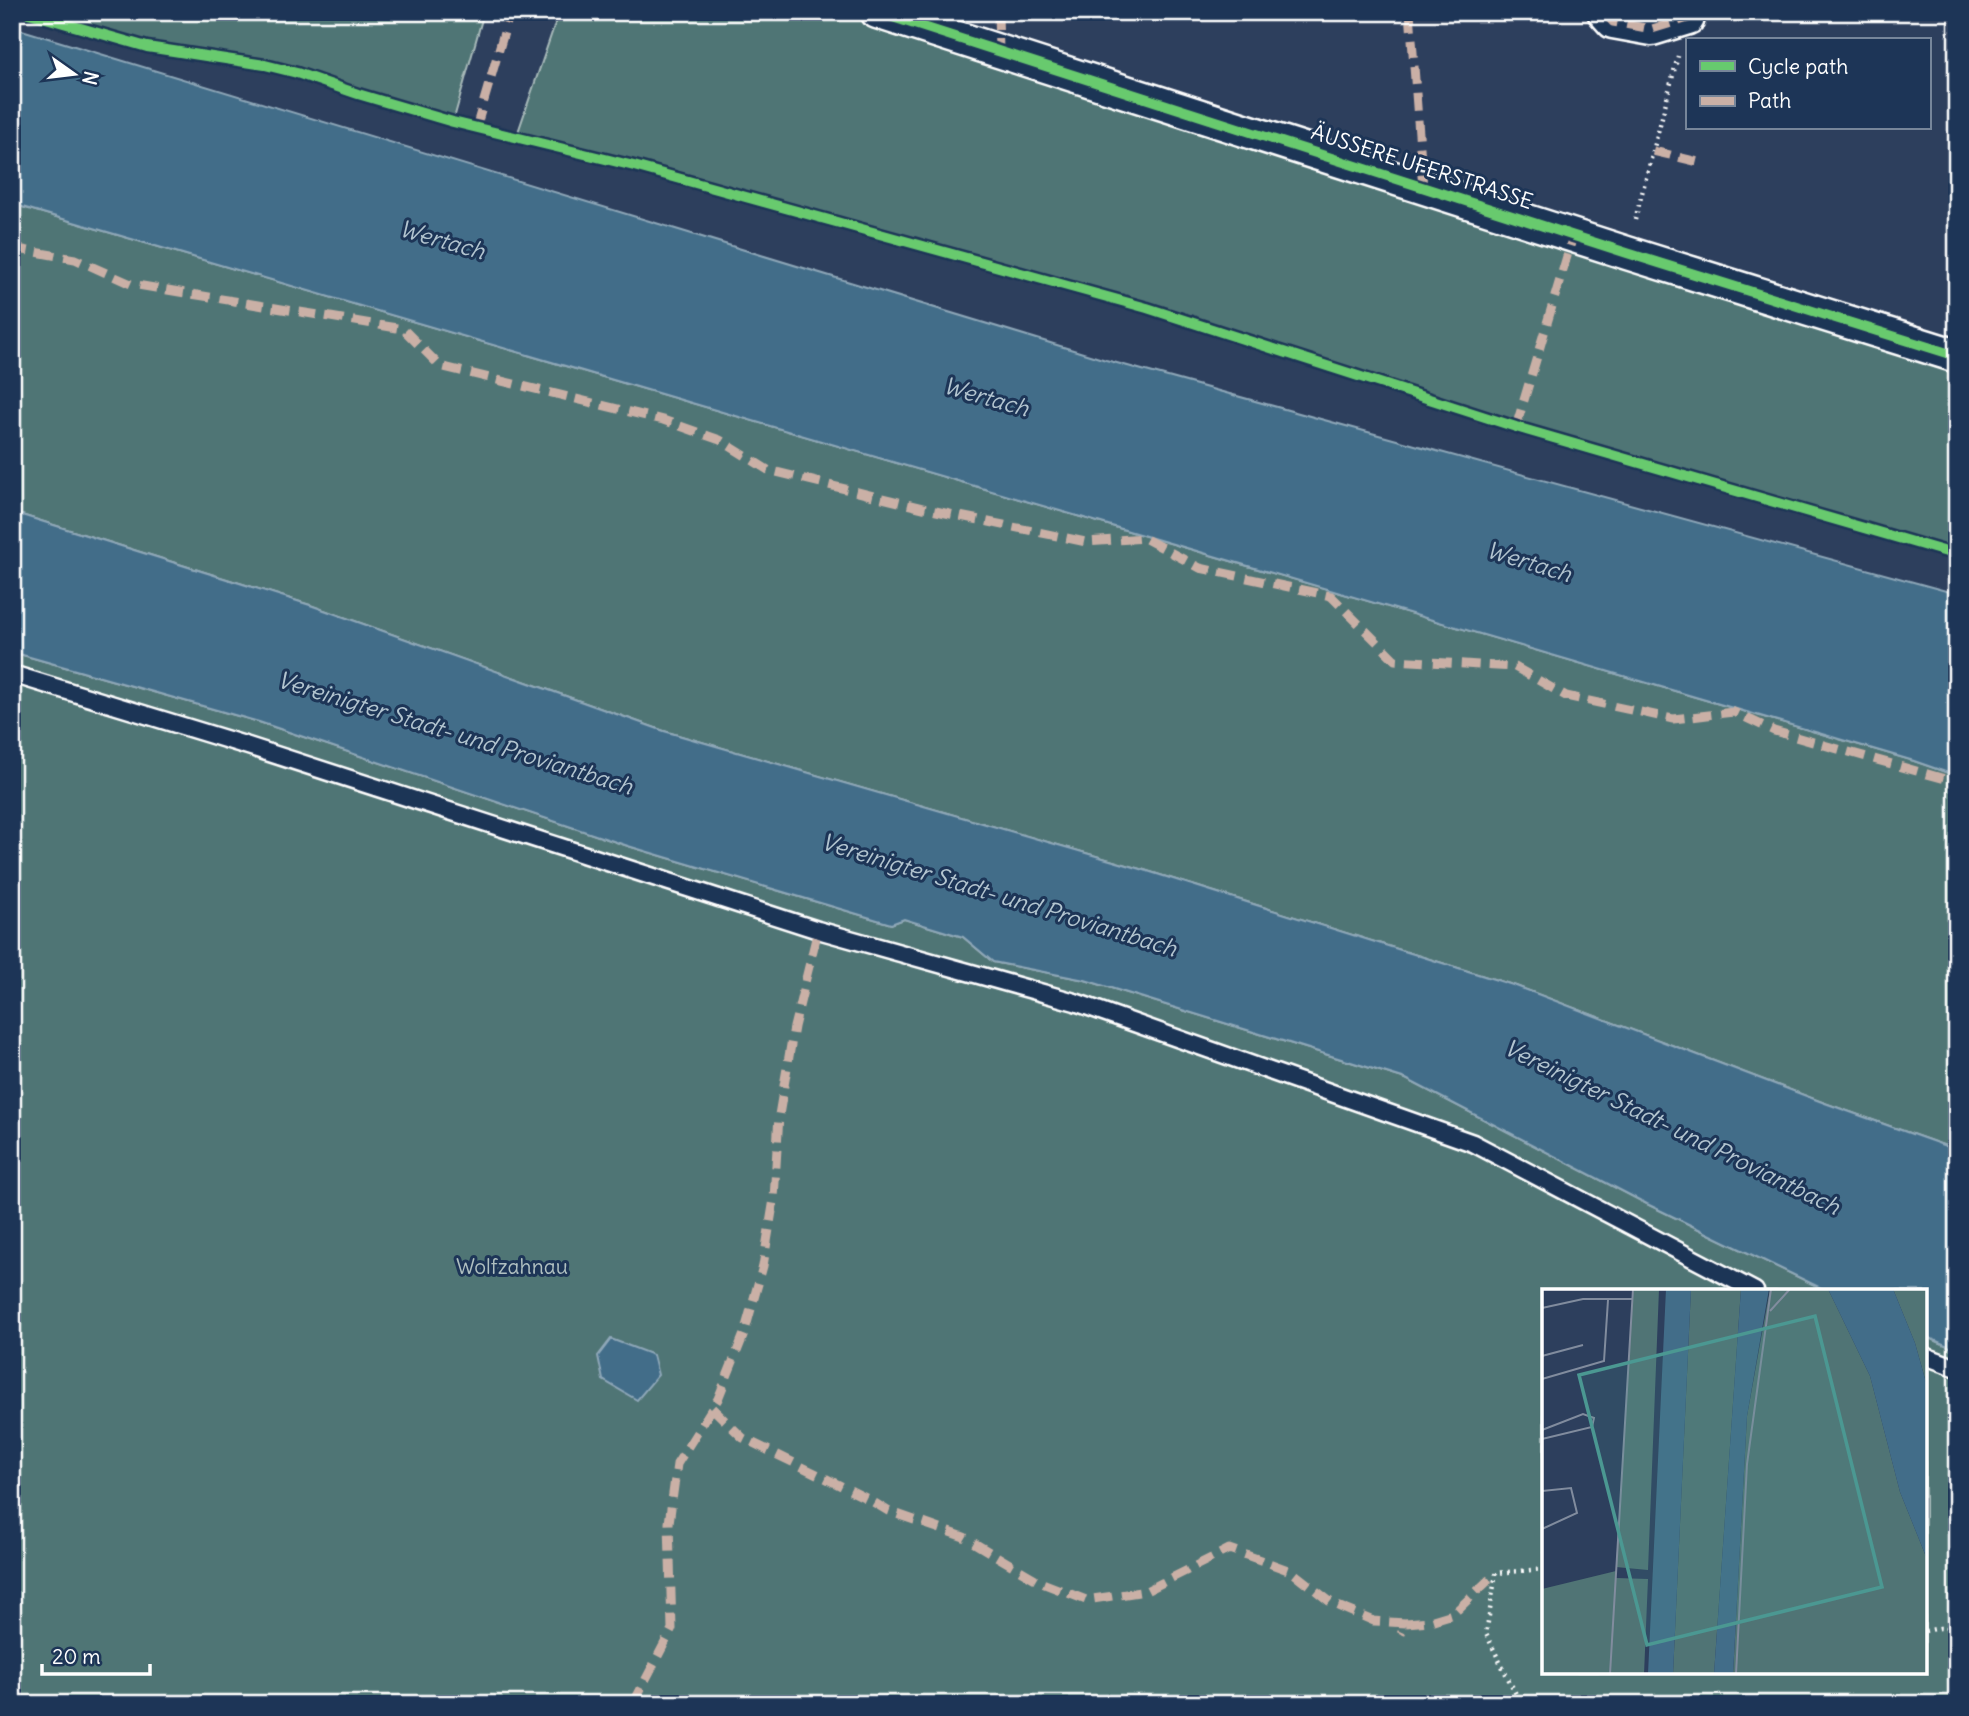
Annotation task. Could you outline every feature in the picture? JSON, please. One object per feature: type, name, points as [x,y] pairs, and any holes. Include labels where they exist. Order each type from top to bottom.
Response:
[{"type":"street","name":"ÄUSSERE UFERSTRASSE","points":[[877,12],[1957,356]]},
{"type":"street","points":[[1604,12],[1613,22],[1652,29],[1688,15]]},
{"type":"lane","points":[[12,674],[248,746],[818,930],[1075,1002],[1152,1029],[1474,1143],[1751,1289]]},
{"type":"lane","points":[[1927,1357],[1957,1368]]},
{"type":"path","points":[[1627,253],[1688,15]]},
{"type":"path","points":[[1248,1704],[1253,1700],[1519,1700],[1486,1633],[1496,1573],[1542,1569]]},
{"type":"path","points":[[1927,1631],[1957,1629]]},
{"type":"green space","points":[[25,12],[484,12],[453,122],[297,73],[265,65],[147,47]]},
{"type":"green space","points":[[559,12],[877,12],[1957,356],[1957,555],[1516,427],[1147,308],[634,166],[516,138]]},
{"type":"green space","points":[[12,204],[1914,761],[1957,776],[1957,1150],[1516,986],[1141,869],[664,731],[310,605],[12,512]]},
{"type":"green space","name":"Wolfzahnau","points":[[12,652],[259,722],[628,846],[891,924],[904,919],[963,937],[993,962],[1085,980],[1406,1079],[1647,1204],[1823,1289],[1542,1289],[1542,1674],[1927,1674],[1927,1337],[1957,1350],[1957,1704],[12,1704]]},
{"type":"water","name":"Wertach","points":[[12,27],[1106,360],[1957,594],[1957,776],[1914,761],[12,204]]},
{"type":"water","name":"Vereinigter Stadt- und Proviantbach","points":[[12,512],[310,605],[664,731],[1141,869],[1516,986],[1957,1150],[1957,1350],[1927,1337],[1927,1289],[1823,1289],[1647,1204],[1406,1079],[1085,980],[993,962],[963,937],[904,919],[891,924],[628,846],[259,722],[12,652]]},
{"type":"water","points":[[611,1339],[653,1355],[658,1375],[637,1400],[603,1380],[598,1356]]},
{"type":"marked path","points":[[476,128],[510,12]]},
{"type":"marked path","points":[[998,12],[999,51]]},
{"type":"marked path","points":[[1410,12],[1423,188]]},
{"type":"marked path","points":[[1604,12],[1613,22],[1652,29],[1688,18],[1689,12]]},
{"type":"marked path","points":[[1653,151],[1703,163]]},
{"type":"marked path","points":[[1516,427],[1573,236]]},
{"type":"marked path","points":[[12,245],[18,249],[75,259],[131,284],[403,329],[440,366],[663,420],[720,440],[768,470],[931,510],[1086,542],[1144,538],[1200,568],[1331,596],[1395,660],[1515,667],[1566,696],[1673,719],[1734,712],[1774,731],[1945,779],[1957,786]]},
{"type":"marked path","points":[[633,1704],[672,1629],[669,1523],[677,1464],[718,1399],[744,1334],[763,1266],[774,1199],[779,1115],[794,1027],[818,930]]},
{"type":"marked path","points":[[712,1408],[743,1438],[888,1511],[964,1537],[1042,1583],[1086,1600],[1146,1591],[1229,1549],[1291,1571],[1333,1604],[1374,1621],[1406,1623],[1401,1634]]},
{"type":"marked path","points":[[1406,1623],[1430,1621],[1453,1614],[1496,1573]]},
{"type":"cycle path","points":[[25,12],[147,47],[265,65],[297,73],[453,122],[634,166],[1147,308],[1516,427],[1957,555]]},
{"type":"cycle path","points":[[877,12],[1957,356]]}]
